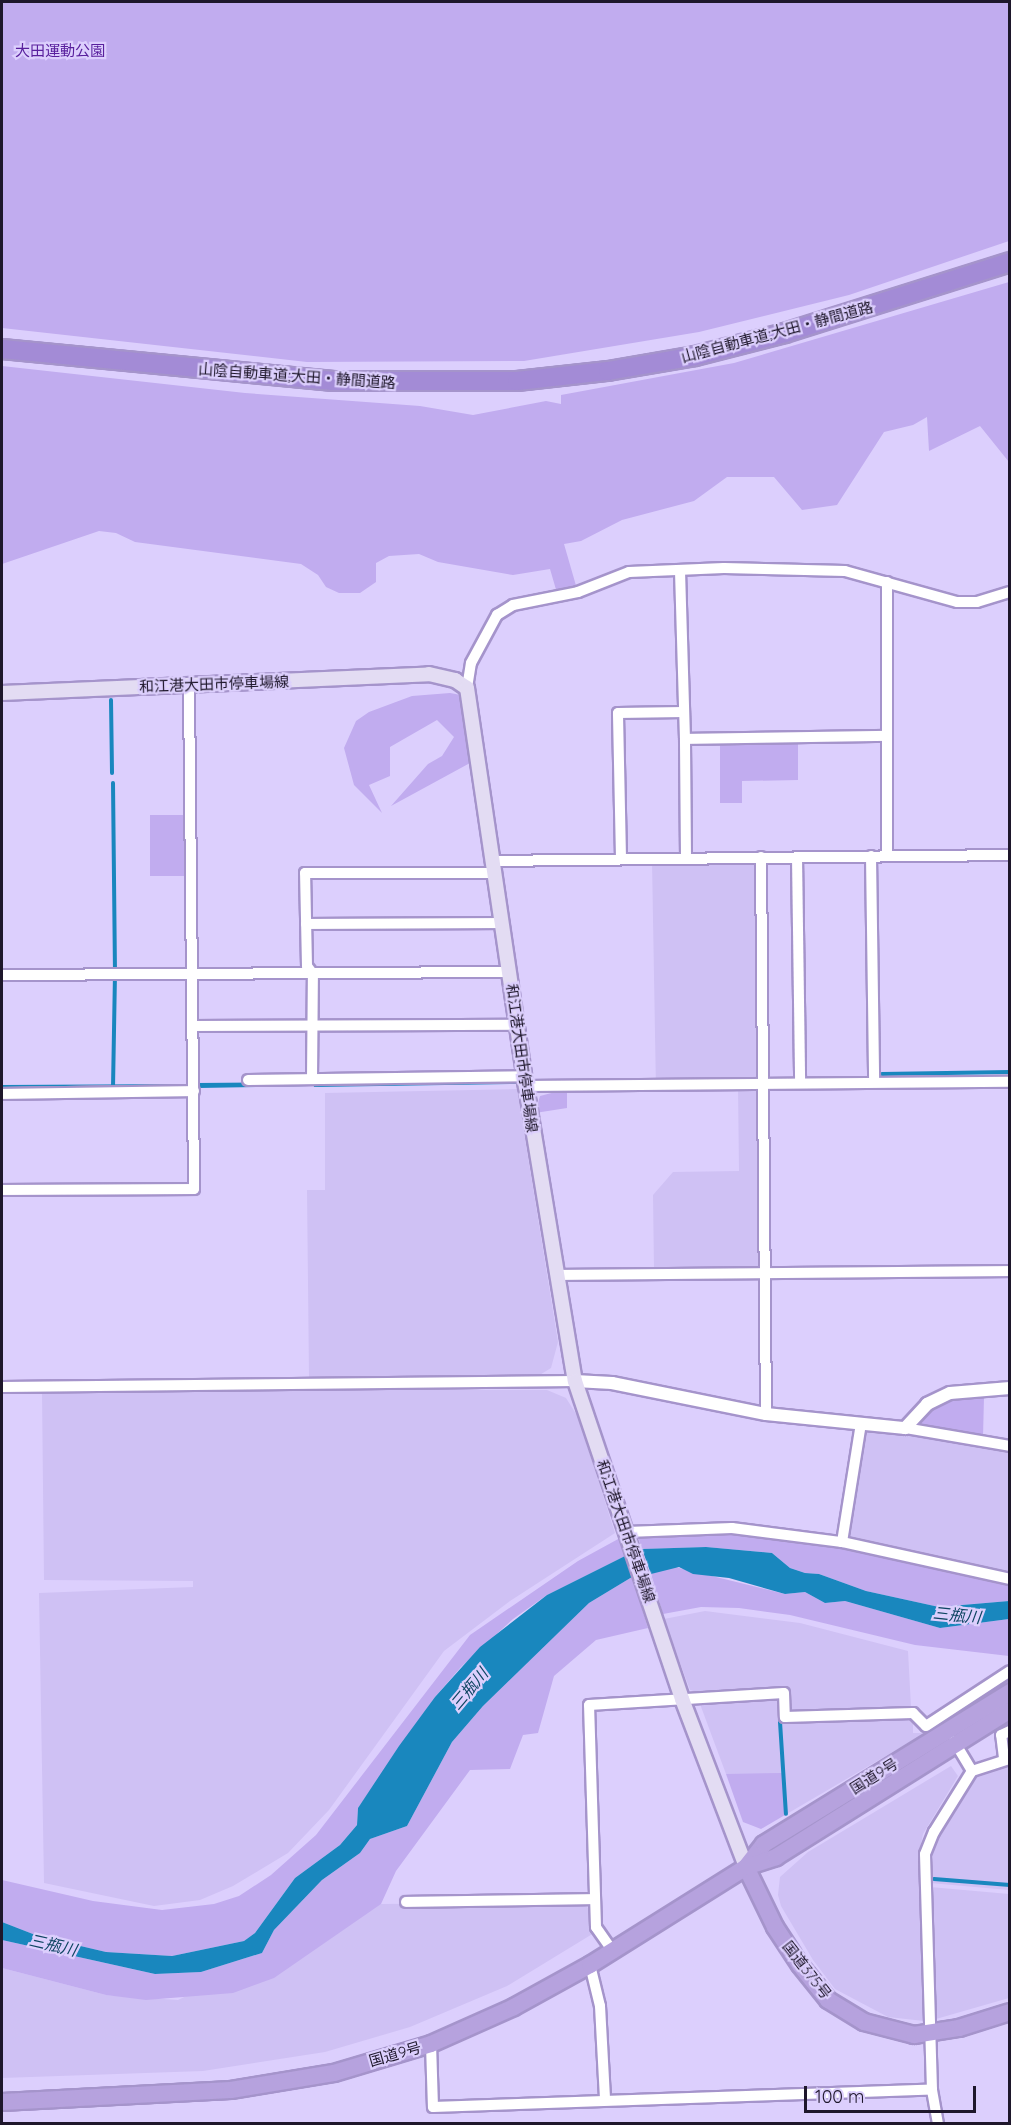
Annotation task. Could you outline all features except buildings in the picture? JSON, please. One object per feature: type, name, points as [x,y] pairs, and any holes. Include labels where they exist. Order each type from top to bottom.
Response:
[{"type":"highway","name":"山陰自動車道;大田・静間道路","points":[[2,349],[333,381],[518,381],[608,371],[695,356],[785,333],[1010,262]]},
{"type":"highway","name":"国道9号","points":[[951,1737],[1010,1692]]},
{"type":"highway","name":"国道9号","points":[[2,2102],[231,2090],[334,2073],[431,2044],[514,2007],[590,1965],[746,1867],[764,1844],[951,1737],[1010,1710]]},
{"type":"highway","name":"国道375号","points":[[746,1867],[776,1927],[828,2000],[864,2022],[888,2031],[932,2033],[1010,2012]]},
{"type":"main road","name":"和江港大田市停車場線","points":[[2,693],[429,674],[455,680],[467,688],[525,1081],[575,1381],[682,1699],[746,1867]]},
{"type":"street","points":[[467,688],[471,663],[497,615],[513,605],[578,592],[629,572],[724,568],[845,572],[957,602],[977,602],[1010,592]]},
{"type":"street","points":[[680,571],[686,857]]},
{"type":"street","points":[[886,582],[888,856]]},
{"type":"street","points":[[2,1190],[194,1189],[189,684]]},
{"type":"street","points":[[621,858],[618,713],[684,712]]},
{"type":"street","points":[[685,739],[887,736]]},
{"type":"street","points":[[312,1079],[313,974],[307,966],[305,873],[493,867],[621,858],[1010,855]]},
{"type":"street","points":[[761,856],[766,1414]]},
{"type":"street","points":[[797,856],[800,1083]]},
{"type":"street","points":[[871,856],[874,1082]]},
{"type":"street","points":[[306,924],[502,922]]},
{"type":"street","points":[[2,975],[509,972]]},
{"type":"street","points":[[197,1026],[518,1025]]},
{"type":"street","points":[[248,1080],[1010,1082]]},
{"type":"street","points":[[2,1094],[194,1091]]},
{"type":"street","points":[[557,1275],[1010,1271]]},
{"type":"street","points":[[2,1387],[575,1381],[612,1383],[766,1414],[904,1428],[1010,1446]]},
{"type":"street","points":[[904,1428],[927,1404],[950,1393],[1010,1388]]},
{"type":"street","points":[[842,1542],[861,1424]]},
{"type":"street","points":[[629,1537],[732,1528],[842,1542],[1010,1579]]},
{"type":"street","points":[[612,1950],[596,1927],[589,1705],[784,1693],[785,1717],[913,1713],[926,1726],[1010,1671]]},
{"type":"street","points":[[939,2124],[932,2090],[925,1854],[934,1832],[972,1771],[1007,1759],[1001,1735],[1010,1731]]},
{"type":"street","points":[[951,1737],[972,1771]]},
{"type":"street","points":[[406,1902],[595,1899]]},
{"type":"street","points":[[590,1965],[600,2006],[605,2098]]},
{"type":"street","points":[[431,2044],[433,2107],[605,2098],[932,2090]]},
{"type":"shaded area","points":[[757,860],[761,1079],[656,1081],[652,862]]},
{"type":"shaded area","points":[[738,1087],[761,1088],[762,1266],[759,1269],[654,1269],[653,1195],[673,1172],[739,1171]]},
{"type":"shaded area","points":[[517,1089],[558,1342],[551,1368],[538,1376],[309,1377],[307,1190],[325,1190],[325,1093]]},
{"type":"shaded area","points":[[202,1389],[547,1390],[566,1398],[578,1417],[615,1533],[510,1601],[444,1651],[329,1810],[288,1853],[233,1886],[200,1900],[154,1906],[44,1883],[39,1593],[193,1587],[193,1581],[44,1580],[42,1392]]},
{"type":"shaded area","points":[[869,1431],[967,1440],[1009,1449],[1009,1577],[851,1541],[847,1535],[864,1433]]},
{"type":"shaded area","points":[[705,1611],[800,1623],[908,1651],[911,1707],[790,1712],[787,1691],[706,1694],[690,1690],[664,1619]]},
{"type":"shaded area","points":[[779,1698],[780,1721],[913,1718],[913,1733],[925,1733],[785,1815],[782,1774],[726,1774],[700,1704],[708,1699]]},
{"type":"shaded area","points":[[1009,1762],[1009,1890],[930,1883],[934,1841],[977,1774]]},
{"type":"shaded area","points":[[951,1766],[958,1776],[923,1834],[920,1849],[924,2021],[888,2017],[835,1989],[813,1960],[781,1906],[778,1895],[780,1877],[808,1852]]},
{"type":"shaded area","points":[[930,1887],[1009,1894],[1009,1998],[936,2019]]},
{"type":"shaded area","points":[[578,1902],[592,1910],[594,1933],[507,1986],[410,2027],[325,2052],[203,2071],[2,2078],[2,1968],[106,1995],[178,2000],[381,1904]]},
{"type":"green space","name":"大田運動公園","points":[[2,2],[1009,2],[1009,241],[849,295],[699,332],[524,361],[307,362],[2,328]]},
{"type":"green space","points":[[1009,282],[1009,462],[980,426],[929,451],[927,417],[913,425],[884,432],[837,505],[802,510],[774,477],[727,477],[694,501],[622,520],[581,541],[564,544],[577,589],[557,593],[550,569],[513,575],[438,562],[419,554],[389,556],[376,563],[376,582],[360,593],[339,593],[326,587],[318,575],[301,564],[135,542],[116,533],[99,531],[2,564],[2,366],[245,393],[420,406],[473,415],[546,401],[561,404],[561,395],[734,363]]},
{"type":"green space","points":[[450,693],[461,695],[472,751],[470,763],[391,806],[428,764],[442,756],[454,737],[437,720],[390,747],[390,776],[369,785],[382,813],[354,785],[344,748],[356,721],[369,712],[412,696]]},
{"type":"green space","points":[[720,743],[798,743],[798,780],[742,781],[742,803],[720,803]]},
{"type":"green space","points":[[150,815],[185,815],[185,876],[150,876]]},
{"type":"green space","points":[[567,1089],[567,1108],[535,1113],[540,1096]]},
{"type":"green space","points":[[984,1397],[983,1437],[914,1425],[942,1400]]},
{"type":"green space","points":[[746,1533],[820,1542],[1009,1583],[1009,1601],[939,1607],[866,1591],[819,1574],[805,1573],[790,1568],[772,1553],[706,1547],[642,1549],[638,1537],[638,1534]]},
{"type":"green space","points":[[620,1538],[625,1556],[547,1595],[513,1619],[461,1667],[435,1697],[358,1808],[357,1825],[340,1845],[295,1878],[255,1933],[244,1941],[172,1956],[106,1952],[38,1936],[2,1922],[2,1880],[93,1901],[162,1910],[214,1904],[239,1896],[271,1875],[316,1835],[470,1635],[578,1561]]},
{"type":"green space","points":[[671,1566],[785,1594],[805,1592],[825,1603],[845,1601],[940,1628],[1009,1619],[1009,1656],[915,1645],[790,1615],[739,1608],[701,1607],[663,1614],[651,1574]]},
{"type":"green space","points":[[632,1577],[648,1628],[596,1640],[554,1676],[538,1733],[523,1735],[510,1769],[470,1770],[396,1871],[381,1904],[274,1978],[233,1993],[146,2000],[106,1995],[2,1968],[2,1940],[155,1974],[201,1972],[262,1953],[274,1930],[322,1880],[360,1853],[370,1839],[407,1826],[452,1742],[483,1706],[589,1603]]},
{"type":"green space","points":[[782,1773],[785,1815],[761,1829],[743,1822],[726,1774]]},
{"type":"water","points":[[515,1080],[516,1084],[314,1087],[313,1082]]},
{"type":"water","points":[[309,1082],[309,1086],[199,1088],[197,1083]]},
{"type":"water","points":[[190,1084],[187,1089],[2,1091],[2,1085]]},
{"type":"water","name":"三瓶川","points":[[706,1547],[772,1553],[790,1568],[805,1573],[819,1574],[866,1591],[939,1607],[1009,1601],[1009,1619],[940,1628],[845,1601],[825,1603],[805,1592],[785,1594],[729,1578],[693,1574],[679,1567],[651,1574],[642,1549]]},
{"type":"water","name":"三瓶川","points":[[625,1556],[632,1577],[589,1603],[483,1706],[452,1742],[407,1826],[370,1839],[360,1853],[322,1880],[274,1930],[262,1953],[201,1972],[155,1974],[2,1940],[2,1922],[38,1936],[106,1952],[172,1956],[244,1941],[255,1933],[295,1878],[340,1845],[357,1825],[358,1808],[399,1746],[435,1697],[480,1647],[547,1595]]},
{"type":"waterway","points":[[111,700],[112,773]]},
{"type":"waterway","points":[[113,783],[115,971]]},
{"type":"waterway","points":[[113,1088],[115,977]]},
{"type":"waterway","points":[[882,1074],[1010,1072]]},
{"type":"waterway","points":[[780,1722],[786,1814]]},
{"type":"waterway","points":[[934,1879],[1010,1885]]}]
